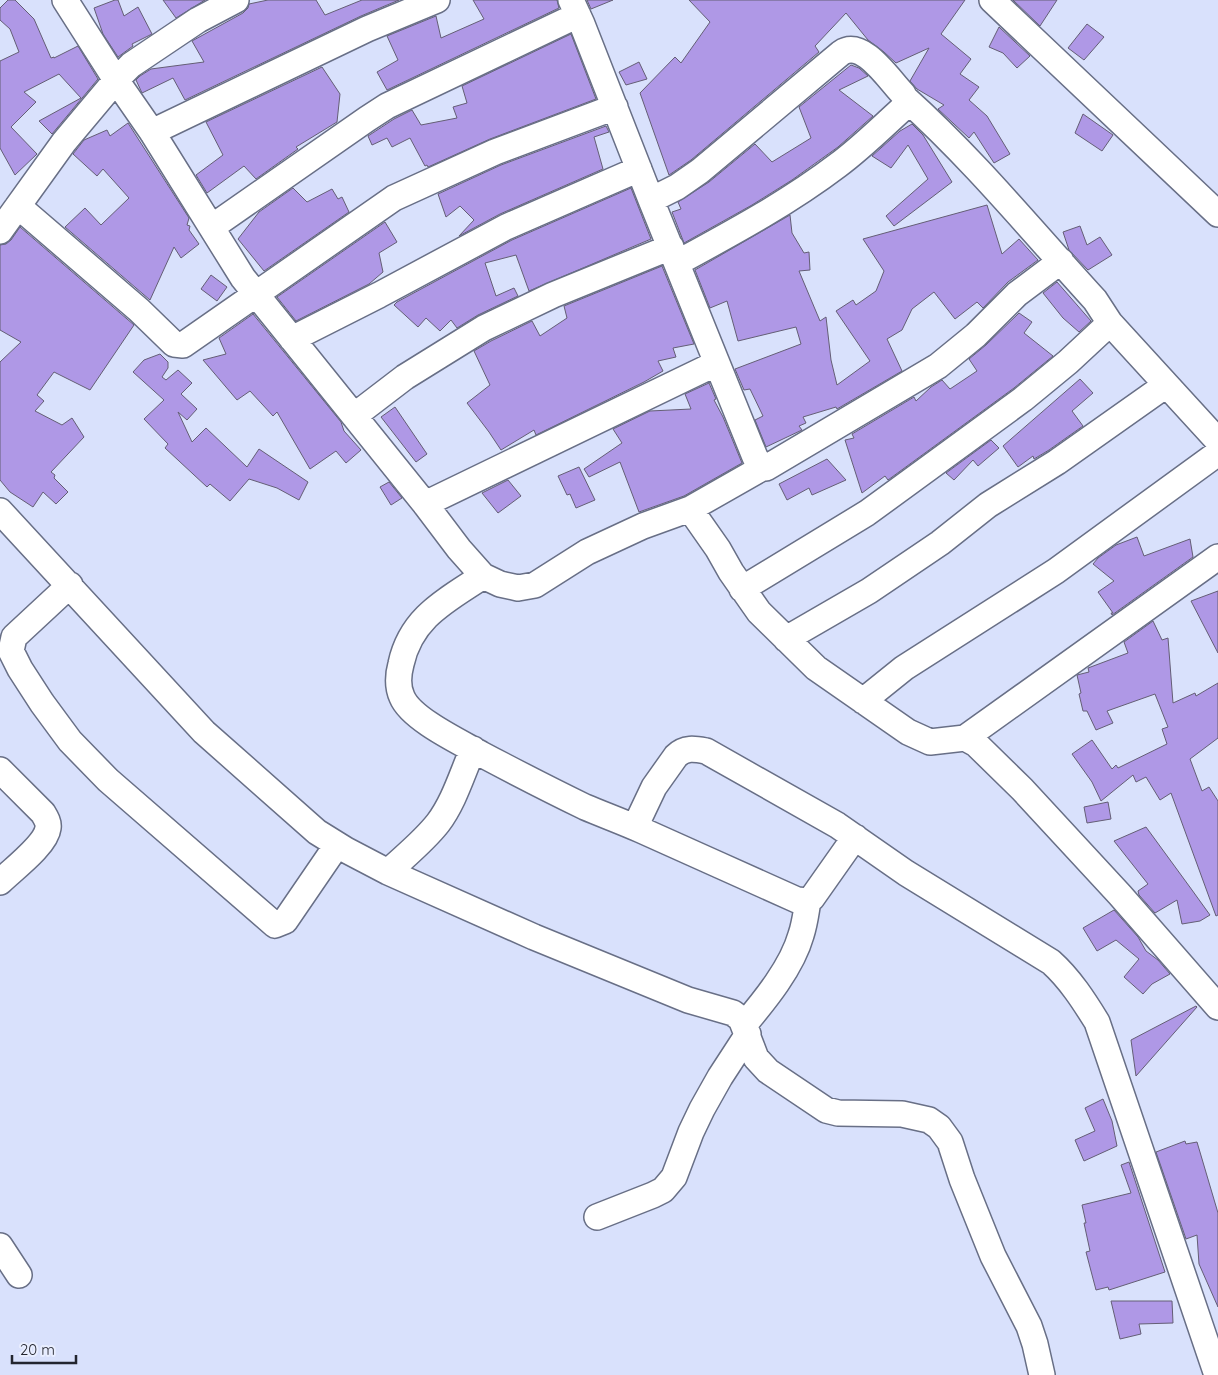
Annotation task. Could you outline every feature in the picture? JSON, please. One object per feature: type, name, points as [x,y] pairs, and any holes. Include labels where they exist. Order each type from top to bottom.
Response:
[{"type":"street","points":[[65,0],[152,132],[243,278],[459,549],[483,576],[500,584],[518,588],[527,588],[535,585],[588,552],[643,526],[690,509],[762,468],[766,468],[938,366],[976,335],[1017,294],[1061,261]]},
{"type":"street","points":[[0,231],[64,142],[131,65],[166,40],[236,0]]},
{"type":"street","points":[[152,132],[367,29],[437,0]]},
{"type":"street","points":[[992,0],[1218,214]]},
{"type":"street","points":[[212,228],[387,106],[574,7],[615,107],[650,200],[762,468]]},
{"type":"street","points":[[650,200],[700,172],[773,109],[847,50],[854,49],[872,59],[905,98],[942,131],[977,167],[1095,300],[1110,323],[1218,441]]},
{"type":"street","points":[[354,416],[406,377],[484,328],[553,295],[674,255],[754,221],[800,192],[864,144],[902,109],[905,105],[905,98]]},
{"type":"street","points":[[18,206],[178,346],[186,344],[394,198],[495,152],[615,107]]},
{"type":"street","points":[[292,339],[506,227],[638,169]]},
{"type":"street","points":[[742,588],[890,496],[1023,400],[1110,323]]},
{"type":"street","points":[[425,504],[718,363]]},
{"type":"street","points":[[786,639],[869,591],[940,543],[988,505],[1057,462],[1166,385]]},
{"type":"street","points":[[863,701],[904,668],[1064,565],[1218,454]]},
{"type":"street","points":[[690,509],[759,612],[786,639],[816,668],[908,732],[930,742],[965,738],[1218,557]]},
{"type":"street","points":[[0,511],[204,732],[317,832],[337,845],[388,872],[534,937],[688,1000],[733,1013],[741,1019],[756,1058],[768,1071],[826,1110],[838,1114],[902,1114],[929,1120],[944,1133],[950,1142],[962,1179],[993,1256],[1029,1326],[1036,1344],[1038,1374]]},
{"type":"street","points":[[483,576],[429,613],[417,626],[402,656],[398,675],[402,698],[406,706],[421,719],[555,792],[797,900],[808,901]]},
{"type":"street","points":[[70,585],[14,637],[11,650],[20,669],[70,741],[108,780],[275,925],[285,921],[337,845]]},
{"type":"street","points":[[965,738],[976,744],[1022,789],[1120,895],[1218,1007]]},
{"type":"street","points":[[388,872],[429,834],[439,822],[473,749]]},
{"type":"street","points":[[635,827],[654,787],[670,762],[679,752],[696,749],[706,751],[837,825],[906,873],[1051,962],[1061,971],[1097,1022],[1217,1375]]},
{"type":"street","points":[[0,770],[43,813],[49,827],[37,847],[0,882]]},
{"type":"street","points":[[597,1218],[663,1190],[674,1177],[702,1109],[746,1030],[790,960],[801,937],[808,901],[815,895],[855,837]]},
{"type":"street","points":[[0,1246],[19,1275]]},
{"type":"building","points":[[8,0],[15,0],[34,19],[51,58],[78,46],[98,79],[52,134],[39,121],[81,98],[59,74],[24,92],[36,102],[11,127],[37,154],[15,175],[0,148],[0,61],[19,52],[10,29],[0,20],[0,8]]},
{"type":"building","points":[[118,0],[124,16],[138,7],[152,34],[132,44],[133,46],[118,57],[103,34],[94,8]]},
{"type":"building","points":[[163,0],[205,0],[176,18]]},
{"type":"building","points":[[268,0],[316,0],[325,15],[362,0],[399,0],[361,16],[185,100],[173,78],[142,93],[136,80],[140,76],[151,69],[204,62],[192,41],[243,13],[249,4]]},
{"type":"building","points":[[473,0],[557,0],[559,8],[387,90],[377,72],[398,60],[387,36],[436,16],[441,38],[484,19]]},
{"type":"building","points":[[587,0],[613,0],[591,9]]},
{"type":"building","points":[[689,0],[965,0],[941,34],[971,59],[960,74],[979,87],[969,100],[987,116],[1010,154],[994,163],[974,132],[969,138],[938,109],[944,105],[917,89],[910,81],[929,48],[896,63],[868,40],[846,13],[815,46],[819,52],[691,160],[669,175],[640,93],[675,57],[681,63],[710,22]]},
{"type":"building","points":[[1013,0],[1057,0],[1040,26]]},
{"type":"building","points":[[1087,24],[1104,37],[1084,60],[1068,48]]},
{"type":"building","points":[[999,27],[1030,56],[1017,68],[1003,53],[989,47]]},
{"type":"building","points":[[571,34],[596,99],[490,139],[428,167],[427,165],[425,166],[410,138],[392,147],[387,138],[372,145],[368,136],[412,110],[421,125],[457,118],[453,107],[467,103],[462,86]]},
{"type":"building","points":[[639,62],[647,79],[626,85],[619,72]]},
{"type":"building","points":[[851,65],[859,68],[868,76],[839,90],[873,116],[838,147],[792,180],[684,243],[672,212],[681,209],[678,202],[709,182],[755,144],[772,162],[811,138],[799,107]]},
{"type":"building","points":[[322,67],[340,94],[337,122],[296,147],[298,149],[256,179],[244,166],[207,193],[196,175],[223,155],[206,122]]},
{"type":"building","points":[[1083,114],[1113,135],[1102,151],[1075,133]]},
{"type":"building","points":[[128,123],[189,218],[187,225],[190,226],[189,230],[199,244],[181,258],[174,247],[150,300],[65,227],[85,208],[101,225],[129,198],[103,169],[97,176],[73,154],[84,140],[107,130],[110,136]]},
{"type":"building","points":[[912,124],[923,135],[952,182],[894,226],[886,216],[928,179],[908,145],[891,168],[872,156],[900,131]]},
{"type":"building","points":[[606,126],[609,132],[594,137],[603,169],[500,214],[459,236],[474,220],[460,206],[446,217],[438,194],[501,165]]},
{"type":"building","points":[[293,188],[307,202],[332,189],[338,199],[342,197],[349,212],[264,271],[238,239],[259,212]]},
{"type":"building","points":[[631,188],[651,239],[529,291],[516,255],[485,263],[496,296],[514,288],[518,296],[478,315],[457,328],[451,320],[440,331],[426,318],[418,327],[394,305],[512,240]]},
{"type":"building","points":[[987,205],[1002,254],[1019,239],[1038,260],[1008,282],[983,308],[977,302],[955,319],[934,292],[912,309],[902,330],[887,339],[902,371],[837,409],[836,407],[803,417],[806,423],[799,426],[802,430],[766,447],[755,420],[763,416],[750,389],[744,390],[735,369],[801,344],[796,327],[738,341],[727,301],[710,308],[695,270],[790,215],[792,233],[804,253],[809,252],[810,270],[799,271],[820,321],[826,317],[831,360],[837,385],[870,361],[836,311],[853,300],[856,305],[876,291],[884,271],[863,239]]},
{"type":"building","points":[[385,222],[397,242],[379,253],[383,272],[369,284],[296,321],[277,297]]},
{"type":"building","points":[[1080,226],[1087,245],[1100,237],[1112,255],[1088,270],[1069,250],[1063,232]]},
{"type":"building","points":[[20,227],[134,325],[90,390],[54,372],[37,395],[44,401],[35,411],[62,425],[72,418],[84,437],[51,472],[55,475],[54,478],[68,492],[56,504],[43,492],[33,507],[10,492],[0,480],[0,362],[21,342],[0,330],[0,245],[6,244],[11,240]]},
{"type":"building","points":[[662,266],[694,344],[673,348],[676,357],[658,361],[663,371],[644,382],[536,435],[534,430],[501,450],[467,403],[490,385],[474,351],[532,321],[540,336],[567,318],[564,306]]},
{"type":"building","points":[[211,275],[227,287],[217,301],[201,289]]},
{"type":"building","points":[[1057,282],[1091,321],[1079,332],[1063,318],[1043,293]]},
{"type":"building","points":[[1019,313],[1032,322],[1024,333],[1053,356],[1014,388],[888,480],[885,476],[862,493],[845,440],[854,438],[852,434],[914,397],[916,401],[942,380],[950,389],[977,371],[969,359]]},
{"type":"building","points":[[253,314],[341,422],[344,431],[361,450],[346,463],[336,451],[310,469],[277,412],[273,416],[250,391],[237,400],[203,360],[226,354],[219,338]]},
{"type":"building","points":[[160,354],[168,362],[168,368],[162,377],[166,380],[178,370],[192,383],[181,394],[197,409],[187,420],[178,412],[192,442],[206,428],[247,467],[259,449],[308,482],[299,500],[277,488],[249,479],[230,501],[210,484],[207,487],[165,448],[168,444],[144,419],[164,400],[133,372],[144,360]]},
{"type":"building","points":[[1080,379],[1093,393],[1072,411],[1083,426],[1049,450],[1034,459],[1033,456],[1018,467],[1003,446]]},
{"type":"building","points":[[709,383],[716,399],[714,400],[742,463],[684,496],[639,512],[620,462],[589,477],[584,469],[622,443],[613,429],[650,411],[691,409],[685,394]]},
{"type":"building","points":[[395,407],[427,454],[416,462],[381,417]]},
{"type":"building","points":[[991,440],[999,448],[978,466],[973,460],[954,480],[946,473]]},
{"type":"building","points":[[827,459],[846,480],[812,495],[809,488],[787,500],[779,484]]},
{"type":"building","points":[[579,467],[595,500],[576,508],[570,494],[567,495],[558,476]]},
{"type":"building","points":[[508,480],[521,496],[498,513],[482,493]]},
{"type":"building","points":[[389,482],[402,498],[391,505],[380,487]]},
{"type":"building","points":[[1137,537],[1144,556],[1190,539],[1193,557],[1112,615],[1111,613],[1113,613],[1098,592],[1114,581],[1093,564],[1116,545]]},
{"type":"building","points":[[1218,591],[1218,653],[1191,601]]},
{"type":"building","points":[[1153,621],[1162,640],[1168,638],[1173,703],[1195,693],[1196,696],[1218,683],[1218,738],[1190,759],[1202,791],[1209,787],[1218,801],[1218,915],[1216,916],[1171,793],[1160,800],[1146,777],[1136,782],[1133,775],[1101,801],[1092,782],[1072,754],[1092,740],[1112,769],[1116,765],[1118,768],[1167,744],[1162,729],[1168,727],[1155,694],[1107,711],[1113,723],[1096,730],[1087,711],[1083,711],[1079,694],[1081,693],[1077,675],[1089,672],[1088,668],[1128,653],[1124,642]]},
{"type":"building","points":[[1108,802],[1111,819],[1087,823],[1084,807]]},
{"type":"building","points":[[1146,827],[1210,915],[1200,921],[1182,924],[1177,900],[1155,913],[1139,895],[1138,891],[1148,884],[1114,841]]},
{"type":"building","points":[[1114,910],[1138,937],[1146,951],[1158,960],[1170,974],[1152,984],[1143,994],[1124,977],[1139,959],[1116,940],[1097,951],[1083,928]]},
{"type":"building","points":[[1197,1007],[1136,1076],[1131,1040]]},
{"type":"building","points":[[1103,1099],[1112,1121],[1117,1146],[1084,1161],[1075,1140],[1095,1131],[1085,1108]]},
{"type":"building","points":[[1185,1141],[1186,1144],[1197,1142],[1218,1213],[1218,1307],[1199,1264],[1197,1235],[1186,1239],[1156,1152]]},
{"type":"building","points":[[1129,1162],[1165,1272],[1109,1290],[1108,1287],[1096,1290],[1086,1252],[1090,1251],[1082,1205],[1131,1193],[1121,1165]]},
{"type":"building","points":[[1111,1301],[1172,1301],[1173,1323],[1139,1324],[1141,1334],[1120,1339]]}]
